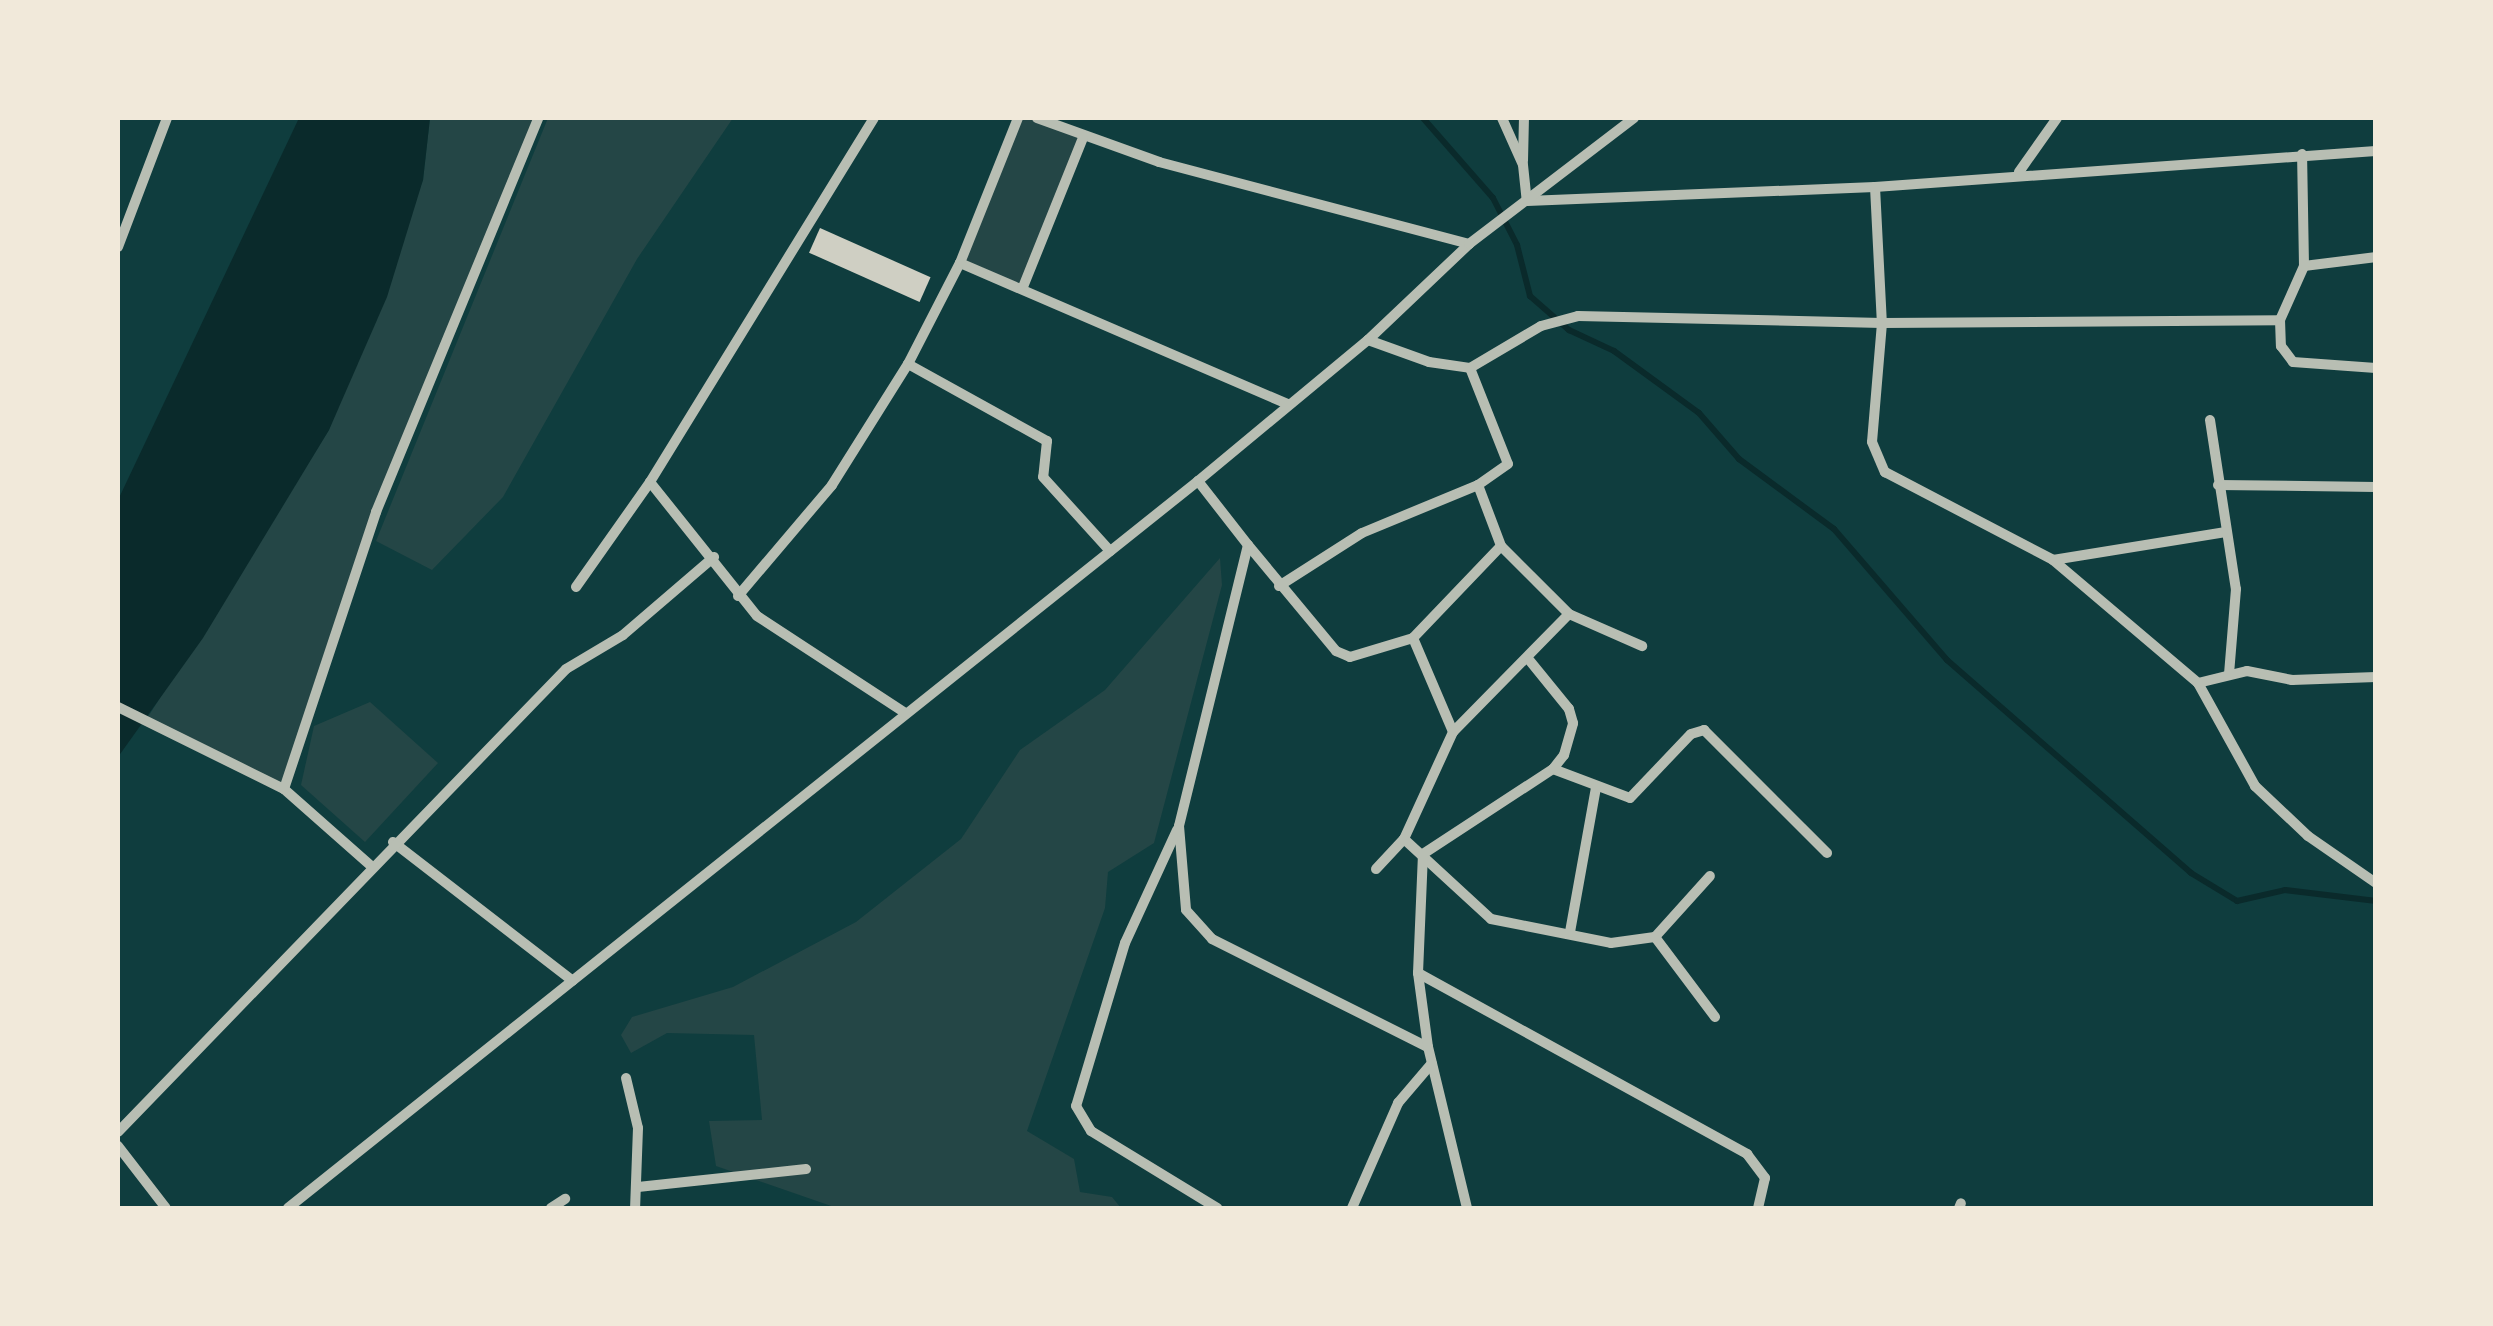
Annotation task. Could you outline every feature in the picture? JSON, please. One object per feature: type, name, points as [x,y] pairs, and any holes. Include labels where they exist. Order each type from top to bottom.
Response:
[{"type":"street","points":[[118,248],[167,118]]},
{"type":"street","points":[[284,789],[376,512],[538,118]]},
{"type":"street","points":[[576,587],[650,482],[874,118]]},
{"type":"street","points":[[738,596],[832,485],[908,364],[960,263],[1018,118]]},
{"type":"street","points":[[1037,118],[1083,138],[1468,244]]},
{"type":"street","points":[[1502,118],[1523,165]]},
{"type":"street","points":[[1524,118],[1527,202]]},
{"type":"street","points":[[288,1208],[1198,481],[1368,340],[1468,244],[1634,118]]},
{"type":"street","points":[[2019,172],[2058,118]]},
{"type":"street","points":[[1023,287],[1083,138]]},
{"type":"street","points":[[1527,202],[1876,186],[2019,172],[2376,151]]},
{"type":"street","points":[[2302,154],[2304,266],[2280,320],[2281,346],[2292,362],[2376,368]]},
{"type":"street","points":[[1876,186],[1882,323],[1872,442],[1880,468],[2053,560],[2198,682],[2254,786],[2308,836],[2376,883]]},
{"type":"street","points":[[2304,266],[2376,257]]},
{"type":"street","points":[[960,263],[1288,404]]},
{"type":"street","points":[[1368,340],[1429,362],[1470,368],[1541,326],[1578,316],[1882,323],[2280,320]]},
{"type":"street","points":[[908,364],[1047,441],[1042,478],[1110,551]]},
{"type":"street","points":[[1279,586],[1362,533],[1478,486],[1508,464],[1470,368]]},
{"type":"street","points":[[2210,420],[2236,589],[2229,676]]},
{"type":"street","points":[[1198,481],[1279,586],[1340,654],[1364,655],[1413,638],[1500,546]]},
{"type":"street","points":[[650,482],[714,557],[738,596],[757,616],[905,714]]},
{"type":"street","points":[[2218,485],[2376,487]]},
{"type":"street","points":[[1478,486],[1500,546],[1569,614],[1642,646]]},
{"type":"street","points":[[2053,560],[2226,532]]},
{"type":"street","points":[[1217,1208],[1091,1131],[1076,1106],[1125,943],[1179,826],[1248,546]]},
{"type":"street","points":[[118,1132],[393,842],[566,669],[623,635],[714,557]]},
{"type":"street","points":[[1376,869],[1404,839],[1453,732],[1530,661],[1569,614]]},
{"type":"street","points":[[1413,638],[1453,732]]},
{"type":"street","points":[[1424,854],[1553,769],[1570,740],[1570,709],[1530,661]]},
{"type":"street","points":[[2198,682],[2229,676],[2376,677]]},
{"type":"street","points":[[118,706],[284,789],[371,866]]},
{"type":"street","points":[[1553,769],[1630,798],[1691,734],[1707,732],[1827,853]]},
{"type":"street","points":[[1570,932],[1596,787]]},
{"type":"street","points":[[1179,826],[1183,895],[1199,929],[1428,1047]]},
{"type":"street","points":[[1404,839],[1491,919],[1611,943],[1656,937],[1710,876]]},
{"type":"street","points":[[393,842],[573,981]]},
{"type":"street","points":[[1424,854],[1418,973],[1428,1047],[1467,1208]]},
{"type":"street","points":[[1656,937],[1715,1017]]},
{"type":"street","points":[[1418,973],[1747,1154],[1765,1178],[1758,1208]]},
{"type":"street","points":[[1352,1208],[1398,1103],[1432,1064]]},
{"type":"street","points":[[626,1078],[638,1128],[635,1208]]},
{"type":"street","points":[[118,1146],[166,1208]]},
{"type":"street","points":[[638,1186],[806,1169]]},
{"type":"street","points":[[551,1208],[565,1199]]},
{"type":"shaded area","points":[[299,118],[430,118],[423,180],[387,297],[329,430],[203,638],[118,757],[118,500]]},
{"type":"shaded area","points":[[430,118],[539,118],[356,569],[284,789],[146,720],[329,430],[423,180]]},
{"type":"shaded area","points":[[548,118],[733,118],[637,259],[503,497],[432,570],[376,541]]},
{"type":"shaded area","points":[[1018,118],[1036,118],[1083,138],[1023,287],[960,263]]},
{"type":"shaded area","points":[[1220,558],[1222,585],[1154,843],[1108,872],[1105,908],[1027,1131],[1074,1159],[1080,1192],[1112,1197],[1121,1208],[837,1208],[716,1166],[709,1121],[762,1120],[754,1035],[667,1033],[631,1053],[621,1035],[632,1017],[733,987],[856,922],[961,839],[1020,750],[1105,690]]},
{"type":"shaded area","points":[[370,702],[438,763],[365,842],[301,785],[314,726]]},
{"type":"building","points":[[820,228],[931,277],[920,302],[809,253]]},
{"type":"waterway","points":[[1423,118],[1493,198],[1517,245],[1530,296],[1569,330],[1614,351],[1699,413],[1739,459],[1834,529],[1947,660],[2191,873],[2237,901],[2285,890],[2376,901]]}]
